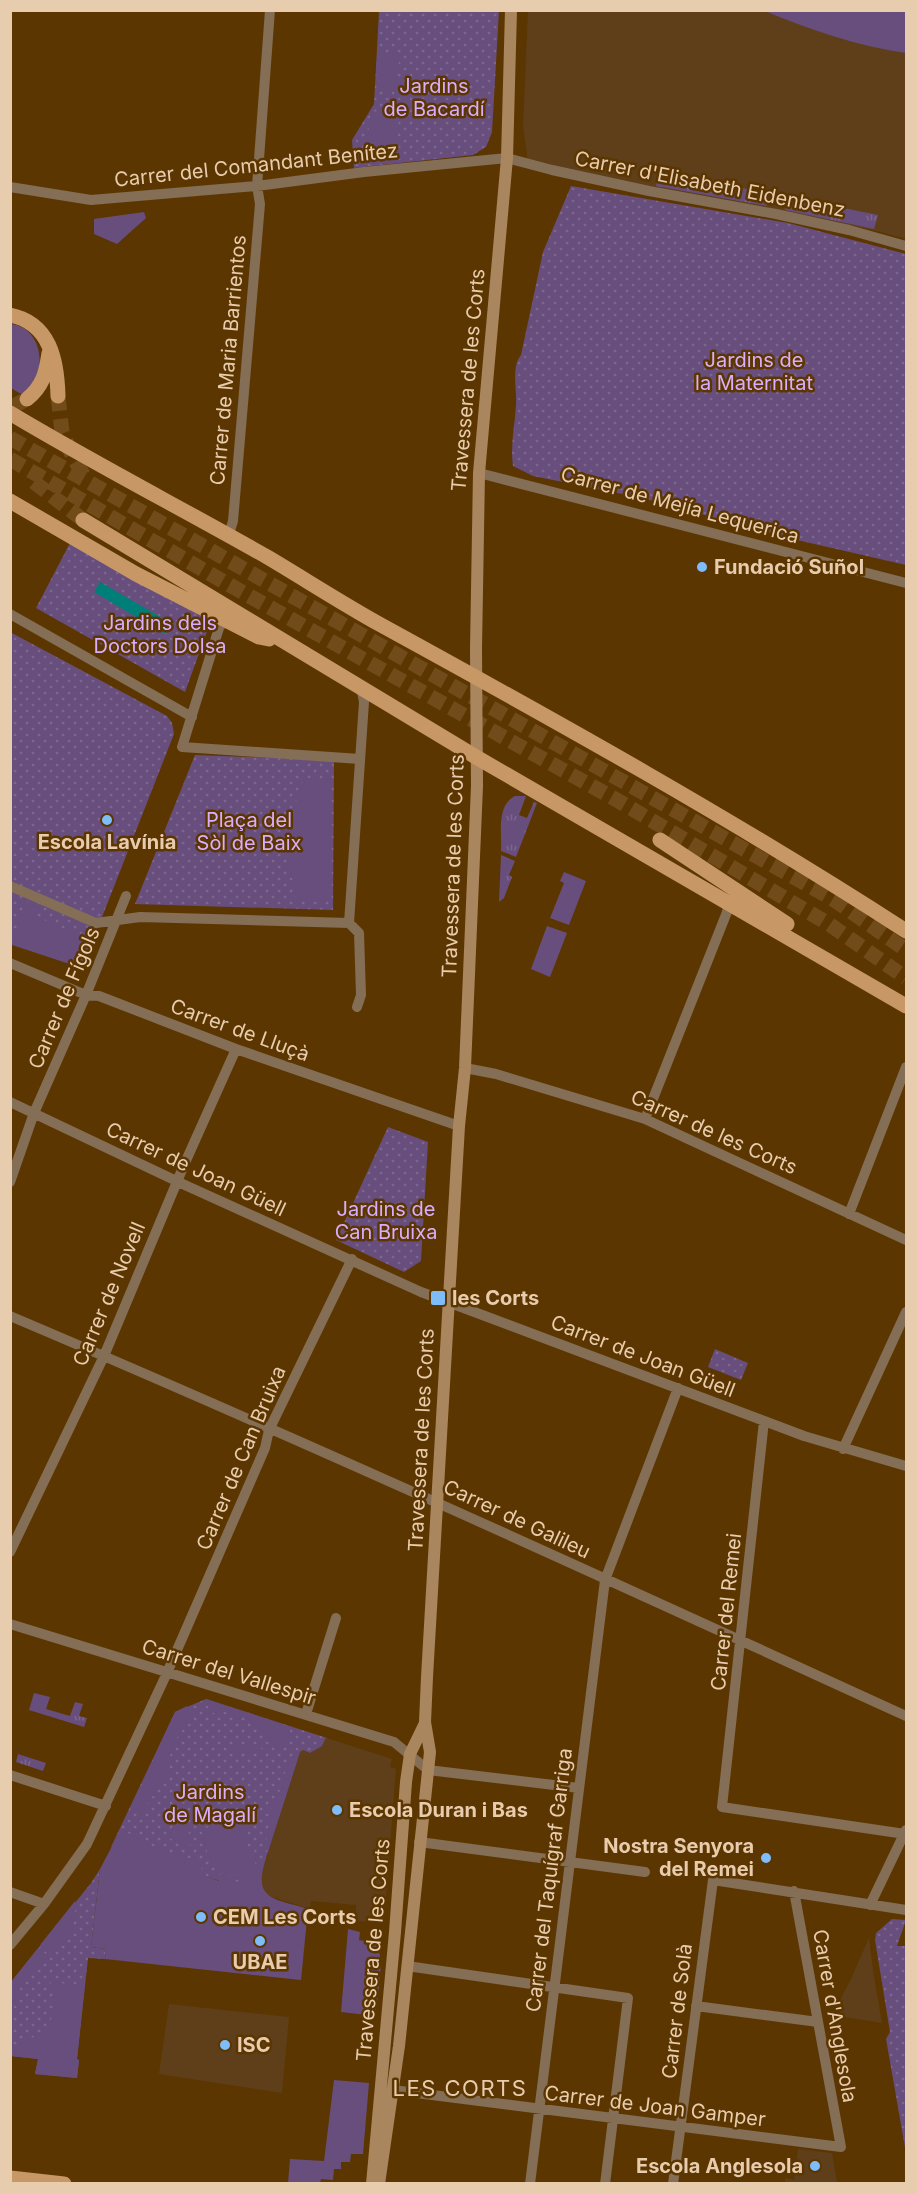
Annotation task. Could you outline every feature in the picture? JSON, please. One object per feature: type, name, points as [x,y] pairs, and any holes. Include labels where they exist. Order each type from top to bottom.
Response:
[{"type":"main road","name":"Travessera de les Corts","points":[[379,2184],[393,2090],[430,1752],[425,1723],[448,1301],[465,1068],[477,786],[479,473],[507,158],[511,10]]},
{"type":"main road","points":[[10,315],[24,318],[35,324],[43,334],[49,347],[57,380],[58,396]]},
{"type":"main road","points":[[27,399],[40,386],[45,376],[49,347]]},
{"type":"main road","points":[[10,413],[70,449],[270,558],[380,624],[476,676],[760,840],[906,931]]},
{"type":"main road","points":[[10,501],[115,562],[224,620],[259,637],[287,643]]},
{"type":"main road","points":[[83,520],[476,757],[906,1006]]},
{"type":"main road","points":[[660,840],[824,949],[854,975]]},
{"type":"main road","name":"Travessera de les Corts","points":[[372,2184],[406,1782],[410,1754],[425,1723]]},
{"type":"main road","points":[[10,2178],[64,2184]]},
{"type":"street","name":"Carrer de Maria Barrientos","points":[[228,537],[233,522],[260,204],[257,186],[270,10]]},
{"type":"street","name":"Carrer del Comandant Benítez","points":[[10,187],[91,200],[257,186],[364,172],[507,158]]},
{"type":"street","name":"Carrer d'Elisabeth Eidenbenz","points":[[507,158],[649,191],[849,230],[906,246]]},
{"type":"street","name":"Carrer de Mejía Lequerica","points":[[479,473],[906,583]]},
{"type":"street","points":[[10,614],[192,717]]},
{"type":"street","points":[[224,620],[219,628],[183,747],[360,759]]},
{"type":"street","points":[[349,923],[364,702],[361,686]]},
{"type":"street","points":[[10,886],[96,923],[140,917],[349,923],[359,933],[361,995],[357,1007]]},
{"type":"street","name":"Carrer de Fígols","points":[[10,1182],[34,1113],[86,995],[126,896]]},
{"type":"street","points":[[645,1119],[729,902]]},
{"type":"street","name":"Carrer de Lluçà","points":[[10,963],[86,995],[99,996],[236,1049],[459,1126]]},
{"type":"street","name":"Carrer de Novell","points":[[10,1552],[104,1356],[236,1049]]},
{"type":"street","points":[[849,1214],[906,1067]]},
{"type":"street","name":"Carrer de les Corts","points":[[465,1068],[496,1074],[645,1119],[906,1240]]},
{"type":"street","name":"Carrer de Joan Güell","points":[[10,1102],[422,1292],[764,1421],[843,1449],[906,1466]]},
{"type":"street","name":"Carrer de Can Bruixa","points":[[10,1945],[44,1904],[87,1845],[167,1673],[265,1448],[269,1430],[352,1259]]},
{"type":"street","points":[[843,1449],[906,1312]]},
{"type":"street","name":"Carrer de Galileu","points":[[10,1316],[436,1501],[906,1716]]},
{"type":"street","name":"Carrer del Taquígraf Garriga","points":[[530,2184],[605,1580],[678,1388]]},
{"type":"street","name":"Carrer del Remei","points":[[764,1421],[742,1641],[722,1807],[906,1832]]},
{"type":"street","points":[[306,1714],[336,1618]]},
{"type":"street","name":"Carrer del Vallespir","points":[[10,1624],[394,1742],[428,1770]]},
{"type":"street","points":[[428,1770],[579,1788]]},
{"type":"street","points":[[10,1775],[106,1806]]},
{"type":"street","points":[[870,1905],[906,1832]]},
{"type":"street","points":[[419,1842],[645,1872]]},
{"type":"street","name":"Carrer de Solà","points":[[673,2184],[713,1880],[794,1891]]},
{"type":"street","points":[[794,1891],[906,1910]]},
{"type":"street","name":"Carrer d'Anglesola","points":[[794,1891],[841,2147]]},
{"type":"street","points":[[10,1892],[44,1904]]},
{"type":"street","points":[[407,1966],[628,1998],[605,2184]]},
{"type":"street","points":[[696,2006],[818,2022]]},
{"type":"street","name":"Carrer de Joan Gamper","points":[[393,2090],[841,2147]]},
{"type":"shaded area","points":[[528,11],[906,11],[906,239],[877,231],[532,167],[528,162],[523,126]]},
{"type":"shaded area","name":"Escola Duran i Bas","points":[[327,1738],[392,1759],[390,1767],[396,1769],[384,1923],[356,1921],[356,1905],[311,1901],[310,1909],[269,1896],[262,1888],[260,1876],[300,1752],[302,1750],[310,1753],[321,1746]]},
{"type":"shaded area","points":[[869,1938],[874,1977],[882,2023],[832,2015]]},
{"type":"shaded area","name":"ISC","points":[[169,2004],[289,2017],[282,2093],[159,2074]]},
{"type":"shaded area","name":"Escola Anglesola","points":[[798,2149],[832,2153],[837,2183],[785,2183],[785,2178],[794,2180]]},
{"type":"green space","name":"Jardins de Bacardí","points":[[379,11],[499,11],[492,132],[486,147],[473,155],[354,168],[352,140],[374,104]]},
{"type":"green space","points":[[765,11],[906,11],[906,53],[834,36]]},
{"type":"green space","points":[[380,52],[400,54],[395,89],[380,89]]},
{"type":"green space","points":[[371,111],[399,114],[397,152],[365,156]]},
{"type":"green space","points":[[659,173],[769,193],[767,206],[656,186]]},
{"type":"green space","name":"Jardins de la Maternitat","points":[[571,186],[788,223],[906,254],[906,565],[797,540],[642,498],[533,476],[513,466],[516,366],[521,355],[543,252]]},
{"type":"green space","points":[[788,197],[878,215],[874,229],[785,210]]},
{"type":"green space","points":[[144,212],[146,218],[117,244],[94,234],[94,219]]},
{"type":"green space","points":[[11,324],[31,334],[38,348],[38,371],[29,387],[21,394],[11,388]]},
{"type":"green space","name":"Jardins dels Doctors Dolsa","points":[[70,543],[212,618],[185,692],[36,608]]},
{"type":"green space","points":[[10,632],[167,716],[172,723],[174,734],[82,968],[11,944]]},
{"type":"green space","name":"Plaça del Sòl de Baix","points":[[195,755],[334,760],[333,910],[135,904]]},
{"type":"green space","points":[[304,778],[331,780],[328,899],[296,898],[294,888],[288,846],[294,807]]},
{"type":"green space","points":[[515,796],[526,796],[519,815],[527,818],[534,802],[537,803],[516,857],[501,851],[502,813],[509,800]]},
{"type":"green space","points":[[501,855],[515,861],[504,898],[499,902]]},
{"type":"green space","points":[[564,872],[586,881],[569,925],[550,918],[564,883],[560,881]]},
{"type":"green space","points":[[25,901],[33,905],[37,917],[79,935],[87,928],[96,932],[82,968],[12,945]]},
{"type":"green space","points":[[547,926],[567,933],[550,977],[531,969]]},
{"type":"green space","name":"Jardins de Can Bruixa","points":[[388,1127],[428,1142],[421,1261],[404,1272],[336,1240]]},
{"type":"green space","points":[[715,1349],[748,1363],[741,1380],[708,1367]]},
{"type":"green space","points":[[34,1693],[50,1697],[46,1709],[70,1716],[75,1702],[83,1704],[79,1716],[87,1718],[84,1727],[29,1710]]},
{"type":"green space","name":"Jardins de Magalí","points":[[206,1699],[327,1738],[322,1746],[310,1753],[303,1750],[300,1752],[260,1876],[262,1888],[269,1896],[111,1847],[175,1712]]},
{"type":"green space","points":[[206,1699],[292,1727],[279,1750],[250,1720],[232,1713],[210,1714]]},
{"type":"green space","points":[[187,1706],[194,1720],[176,1739],[170,1756],[170,1771],[139,1816],[131,1808],[175,1712]]},
{"type":"green space","points":[[239,1744],[258,1745],[266,1754],[245,1752],[229,1754],[227,1748]]},
{"type":"green space","points":[[300,1752],[268,1852],[264,1848],[272,1807],[284,1782],[286,1765]]},
{"type":"green space","points":[[18,1754],[46,1763],[43,1771],[16,1762]]},
{"type":"green space","points":[[182,1802],[187,1808],[190,1848],[169,1838]]},
{"type":"green space","points":[[244,1814],[248,1831],[245,1841],[248,1847],[254,1849],[256,1860],[254,1869],[242,1878],[227,1874],[214,1858],[209,1859],[201,1829],[210,1827],[209,1818],[228,1819]]},
{"type":"green space","name":"CEM Les Corts","points":[[121,1829],[152,1847],[197,1861],[206,1876],[219,1881],[215,1870],[229,1880],[243,1881],[255,1873],[266,1858],[262,1872],[264,1890],[269,1896],[308,1909],[301,1980],[105,1959],[106,1949],[91,1947],[100,1869]]},
{"type":"green space","points":[[100,1869],[91,1947],[106,1949],[105,1959],[88,1958],[77,2078],[35,2074],[38,2059],[11,2056],[11,1982]]},
{"type":"green space","points":[[75,1901],[73,1924],[52,1955],[40,1945]]},
{"type":"green space","points":[[892,1919],[906,1920],[897,1946],[906,1946],[906,2153],[886,2039],[890,2032],[875,1940],[876,1933]]},
{"type":"green space","points":[[348,1929],[360,1932],[359,1940],[374,1944],[379,1953],[380,1980],[375,2016],[341,2012]]},
{"type":"green space","points":[[38,1948],[50,1957],[22,1983],[11,2016],[11,1982]]},
{"type":"green space","points":[[50,1982],[85,1984],[77,2078],[35,2074],[38,2059],[11,2056],[11,2046],[32,2038],[48,2024],[53,2015],[54,1994]]},
{"type":"green space","points":[[334,2080],[369,2083],[363,2154],[351,2154],[350,2162],[341,2162],[341,2169],[334,2169],[333,2180],[321,2179],[320,2183],[288,2183],[290,2159],[324,2161]]},
{"type":"water","points":[[100,582],[171,623],[165,634],[94,592]]},
{"type":"tunnel","points":[[58,396],[62,432],[87,481]]},
{"type":"tunnel","points":[[10,408],[27,399]]},
{"type":"tunnel","points":[[10,438],[833,899],[906,950]]},
{"type":"tunnel","points":[[10,459],[226,583],[615,799],[829,924],[906,978]]},
{"type":"tunnel","points":[[34,482],[83,520]]},
{"type":"place","name":"Fundació Suñol","points":[[702,567]]},
{"type":"place","name":"Escola Lavínia","points":[[107,820]]},
{"type":"place","name":"les Corts","points":[[438,1298]]},
{"type":"place","name":"Escola Duran i Bas","points":[[337,1810]]},
{"type":"place","name":"Nostra Senyora del Remei","points":[[766,1858]]},
{"type":"place","name":"CEM Les Corts","points":[[201,1917]]},
{"type":"place","name":"UBAE","points":[[260,1941]]},
{"type":"place","name":"ISC","points":[[225,2045]]},
{"type":"place","name":"Escola Anglesola","points":[[815,2166]]},
{"type":"district","name":"LES CORTS","points":[[460,2088]]}]
